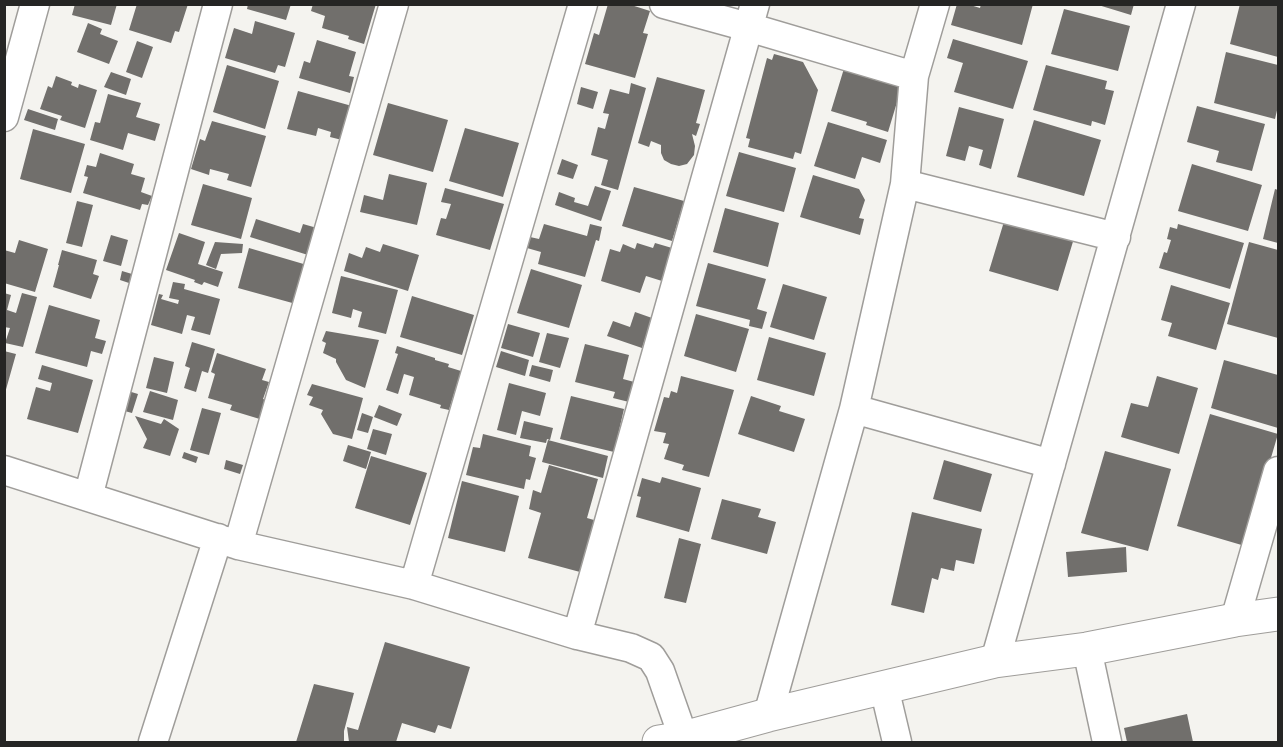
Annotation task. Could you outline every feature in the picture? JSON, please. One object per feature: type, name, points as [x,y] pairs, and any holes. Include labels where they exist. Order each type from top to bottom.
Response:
[{"type":"street","points":[[4,117],[35,4]]},
{"type":"street","points":[[88,497],[218,4]]},
{"type":"street","points":[[153,742],[228,542],[394,4]]},
{"type":"street","points":[[414,585],[583,4]]},
{"type":"street","points":[[664,4],[751,16],[914,76]]},
{"type":"street","points":[[768,715],[854,409],[905,184],[914,76],[935,4]]},
{"type":"street","points":[[995,661],[1181,4]]},
{"type":"street","points":[[577,635],[751,16]]},
{"type":"street","points":[[905,184],[1116,237]]},
{"type":"street","points":[[854,409],[1051,464]]},
{"type":"street","points":[[4,470],[228,542],[414,585],[577,635],[631,648],[651,657],[660,671],[676,741],[768,715],[995,661],[1087,649],[1235,620],[1278,614]]},
{"type":"street","points":[[1235,620],[1278,471]]},
{"type":"street","points":[[1087,649],[1107,742]]},
{"type":"street","points":[[884,687],[897,742]]},
{"type":"building","points":[[75,4],[117,4],[111,25],[72,15]]},
{"type":"building","points":[[137,4],[188,4],[179,32],[175,31],[171,43],[129,30]]},
{"type":"building","points":[[248,4],[291,4],[286,20],[247,9]]},
{"type":"building","points":[[313,4],[376,4],[364,44],[348,39],[349,36],[322,28],[325,16],[311,11]]},
{"type":"building","points":[[608,4],[628,4],[650,11],[643,33],[648,34],[635,78],[585,64],[594,33],[599,35]]},
{"type":"building","points":[[957,4],[980,8],[981,4],[1033,4],[1022,45],[951,25]]},
{"type":"building","points":[[1095,4],[1134,4],[1131,15]]},
{"type":"building","points":[[1240,4],[1278,6],[1278,57],[1230,44]]},
{"type":"building","points":[[1064,9],[1130,26],[1118,71],[1051,54]]},
{"type":"building","points":[[255,21],[295,33],[285,67],[278,65],[275,73],[225,58],[234,28],[252,34]]},
{"type":"building","points":[[88,23],[102,29],[100,34],[118,41],[109,64],[77,52]]},
{"type":"building","points":[[953,39],[1028,61],[1013,109],[954,92],[963,63],[947,58]]},
{"type":"building","points":[[317,40],[356,52],[349,76],[354,77],[350,93],[299,78],[304,61],[310,63]]},
{"type":"building","points":[[137,41],[153,47],[142,78],[126,72]]},
{"type":"building","points":[[1226,52],[1278,65],[1278,106],[1275,119],[1214,103]]},
{"type":"building","points":[[774,54],[803,62],[818,90],[801,154],[795,152],[793,159],[748,147],[750,139],[746,138],[767,58],[772,60]]},
{"type":"building","points":[[846,62],[904,79],[888,132],[866,125],[867,122],[831,111]]},
{"type":"building","points":[[227,65],[279,81],[265,129],[213,112]]},
{"type":"building","points":[[1046,65],[1107,81],[1105,89],[1114,91],[1105,125],[1092,121],[1091,126],[1033,110]]},
{"type":"building","points":[[111,72],[131,79],[126,95],[104,87]]},
{"type":"building","points":[[56,76],[72,82],[71,85],[78,88],[79,84],[97,90],[85,128],[60,120],[62,116],[40,109],[48,86],[52,88]]},
{"type":"building","points":[[657,77],[705,90],[696,123],[700,124],[696,136],[692,134],[695,146],[694,155],[687,164],[679,166],[664,160],[661,145],[651,141],[649,147],[638,143]]},
{"type":"building","points":[[631,83],[646,88],[618,190],[601,185],[608,160],[591,155],[598,127],[605,129],[609,114],[603,113],[610,89],[629,94]]},
{"type":"building","points":[[581,87],[598,92],[593,109],[577,104]]},
{"type":"building","points":[[298,91],[352,106],[342,140],[330,137],[331,132],[318,128],[316,136],[287,129]]},
{"type":"building","points":[[108,94],[141,103],[136,117],[160,124],[155,141],[128,133],[123,150],[90,140],[95,122],[100,123]]},
{"type":"building","points":[[388,103],[448,120],[433,172],[373,155]]},
{"type":"building","points":[[1197,106],[1265,124],[1252,171],[1216,162],[1219,151],[1187,142]]},
{"type":"building","points":[[959,107],[1004,119],[991,169],[979,165],[983,150],[969,146],[965,161],[946,156]]},
{"type":"building","points":[[28,109],[58,119],[55,130],[24,120]]},
{"type":"building","points":[[1034,120],[1101,140],[1084,196],[1017,177]]},
{"type":"building","points":[[212,121],[266,136],[251,187],[227,180],[229,174],[210,169],[209,175],[191,169],[200,139],[205,141]]},
{"type":"building","points":[[828,122],[887,140],[880,163],[862,157],[855,179],[814,166]]},
{"type":"building","points":[[465,128],[519,143],[503,197],[449,181]]},
{"type":"building","points":[[33,129],[85,144],[71,193],[20,179]]},
{"type":"building","points":[[739,152],[796,168],[784,212],[726,196]]},
{"type":"building","points":[[100,153],[134,164],[131,174],[145,178],[141,192],[152,196],[148,205],[142,204],[140,210],[83,193],[88,177],[84,176],[87,165],[96,167]]},
{"type":"building","points":[[562,159],[578,165],[573,179],[557,174]]},
{"type":"building","points":[[1192,164],[1262,185],[1248,231],[1178,211]]},
{"type":"building","points":[[389,174],[427,183],[417,225],[360,212],[364,195],[383,200]]},
{"type":"building","points":[[813,175],[859,189],[865,200],[859,218],[864,219],[860,235],[800,217]]},
{"type":"building","points":[[203,184],[252,198],[241,239],[191,225]]},
{"type":"building","points":[[595,186],[611,191],[601,221],[555,205],[559,192],[575,198],[574,202],[588,206]]},
{"type":"building","points":[[634,187],[684,201],[672,241],[622,226]]},
{"type":"building","points":[[445,188],[504,204],[490,250],[436,235],[441,218],[446,219],[451,204],[441,202]]},
{"type":"building","points":[[1275,189],[1278,190],[1278,243],[1263,239]]},
{"type":"building","points":[[77,201],[93,205],[82,247],[66,243]]},
{"type":"building","points":[[725,208],[779,223],[768,267],[713,252]]},
{"type":"building","points":[[1006,215],[1075,235],[1058,291],[989,271]]},
{"type":"building","points":[[256,219],[300,233],[303,224],[317,228],[308,255],[250,237]]},
{"type":"building","points":[[544,224],[587,236],[590,224],[602,227],[585,277],[538,264],[541,252],[527,248],[530,237],[539,239]]},
{"type":"building","points":[[1178,224],[1244,243],[1230,289],[1159,268],[1171,240],[1167,239],[1170,227],[1177,229]]},
{"type":"building","points":[[179,233],[205,242],[198,264],[223,272],[218,287],[204,282],[202,285],[194,282],[195,280],[166,270]]},
{"type":"building","points":[[111,235],[128,240],[121,266],[103,261]]},
{"type":"building","points":[[19,240],[48,249],[35,292],[4,283],[4,250],[15,253]]},
{"type":"building","points":[[215,242],[243,244],[242,253],[221,254],[216,269],[206,265]]},
{"type":"building","points":[[1249,242],[1278,250],[1278,338],[1227,324]]},
{"type":"building","points":[[637,243],[653,248],[655,243],[672,248],[662,281],[646,276],[640,293],[601,281],[610,249],[620,252],[623,244],[635,249]]},
{"type":"building","points":[[383,244],[419,255],[408,291],[344,271],[349,253],[362,258],[366,247],[380,252]]},
{"type":"building","points":[[249,248],[307,265],[296,304],[238,288]]},
{"type":"building","points":[[62,250],[97,260],[93,274],[99,276],[91,299],[53,287]]},
{"type":"building","points":[[708,263],[766,279],[757,309],[767,312],[762,329],[749,326],[750,320],[696,306]]},
{"type":"building","points":[[531,269],[582,285],[569,328],[517,313]]},
{"type":"building","points":[[122,271],[132,274],[129,283],[120,280]]},
{"type":"building","points":[[341,276],[398,290],[386,334],[358,327],[362,312],[353,309],[351,318],[332,313]]},
{"type":"building","points":[[173,282],[185,284],[184,289],[220,299],[210,335],[191,330],[195,317],[187,315],[182,334],[151,325],[159,294],[163,295],[161,299],[178,304],[179,300],[169,298]]},
{"type":"building","points":[[783,284],[827,297],[814,340],[770,327]]},
{"type":"building","points":[[1171,285],[1230,303],[1216,350],[1168,336],[1172,323],[1161,320]]},
{"type":"building","points":[[4,293],[11,295],[7,310],[16,313],[22,293],[37,297],[23,347],[5,343],[10,328],[4,327]]},
{"type":"building","points":[[412,296],[474,315],[462,355],[400,337]]},
{"type":"building","points":[[49,305],[100,320],[95,338],[106,341],[102,354],[91,351],[87,367],[35,353]]},
{"type":"building","points":[[635,312],[652,318],[642,348],[607,336],[613,321],[630,327]]},
{"type":"building","points":[[696,314],[749,329],[736,372],[684,356]]},
{"type":"building","points":[[508,324],[540,333],[533,357],[501,348]]},
{"type":"building","points":[[326,331],[379,340],[365,388],[346,380],[336,359],[323,353],[326,343],[322,341]]},
{"type":"building","points":[[547,333],[569,338],[560,368],[539,362]]},
{"type":"building","points":[[769,337],[826,353],[814,396],[757,380]]},
{"type":"building","points":[[192,342],[215,349],[208,373],[202,371],[196,392],[184,388],[190,368],[185,366]]},
{"type":"building","points":[[585,344],[629,355],[623,379],[638,383],[633,403],[613,398],[615,392],[575,382]]},
{"type":"building","points":[[397,346],[435,358],[435,360],[449,364],[448,367],[461,371],[449,410],[440,408],[441,405],[409,395],[414,377],[404,374],[398,394],[386,390],[398,354],[395,353]]},
{"type":"building","points":[[4,351],[16,354],[5,393],[4,393]]},
{"type":"building","points":[[501,351],[529,360],[525,376],[496,367]]},
{"type":"building","points":[[217,353],[266,369],[262,380],[269,382],[263,399],[269,401],[263,420],[230,410],[232,405],[208,398],[215,374],[211,372]]},
{"type":"building","points":[[154,357],[174,362],[167,393],[146,388]]},
{"type":"building","points":[[1224,360],[1278,375],[1278,428],[1211,408]]},
{"type":"building","points":[[42,365],[93,380],[78,433],[27,419],[36,387],[50,391],[52,383],[38,379]]},
{"type":"building","points":[[532,365],[553,370],[550,382],[529,376]]},
{"type":"building","points":[[681,376],[734,390],[709,477],[682,470],[684,465],[664,459],[669,444],[663,443],[666,433],[654,431],[664,397],[669,398],[671,391],[677,393]]},
{"type":"building","points":[[1157,376],[1198,388],[1179,454],[1121,437],[1131,403],[1148,407]]},
{"type":"building","points":[[509,383],[546,393],[540,416],[522,411],[516,435],[497,430]]},
{"type":"building","points":[[312,384],[363,398],[352,439],[333,434],[321,414],[323,410],[309,405],[313,397],[307,395]]},
{"type":"building","points":[[128,391],[138,394],[132,413],[121,410]]},
{"type":"building","points":[[150,391],[178,400],[173,420],[143,412]]},
{"type":"building","points":[[571,396],[624,409],[614,452],[560,439]]},
{"type":"building","points":[[751,396],[781,406],[779,411],[805,419],[794,452],[738,434]]},
{"type":"building","points":[[379,405],[402,414],[397,426],[374,417]]},
{"type":"building","points":[[202,408],[221,413],[209,455],[190,450]]},
{"type":"building","points":[[362,413],[373,417],[368,433],[357,430]]},
{"type":"building","points":[[1210,414],[1278,434],[1245,546],[1177,526]]},
{"type":"building","points":[[135,416],[161,424],[164,419],[179,429],[170,456],[143,448],[147,439]]},
{"type":"building","points":[[524,421],[553,428],[550,440],[547,439],[546,443],[520,438]]},
{"type":"building","points":[[373,429],[392,434],[386,455],[367,449]]},
{"type":"building","points":[[483,434],[531,446],[529,456],[536,458],[530,480],[526,479],[524,489],[466,475],[473,447],[480,448]]},
{"type":"building","points":[[548,440],[608,456],[603,478],[542,462]]},
{"type":"building","points":[[348,445],[371,452],[366,469],[343,461]]},
{"type":"building","points":[[1105,451],[1171,469],[1148,551],[1081,533]]},
{"type":"building","points":[[184,452],[198,457],[196,463],[182,458]]},
{"type":"building","points":[[371,456],[427,473],[410,525],[355,508]]},
{"type":"building","points":[[226,460],[243,465],[240,474],[224,469]]},
{"type":"building","points":[[944,460],[992,474],[981,512],[933,499]]},
{"type":"building","points":[[549,465],[598,479],[587,518],[594,520],[580,572],[528,558],[541,513],[529,509],[533,490],[541,493]]},
{"type":"building","points":[[662,477],[701,488],[689,532],[636,517],[641,497],[637,496],[642,478],[660,483]]},
{"type":"building","points":[[462,481],[519,496],[505,552],[448,538]]},
{"type":"building","points":[[722,499],[761,509],[758,517],[776,522],[767,554],[711,539]]},
{"type":"building","points":[[912,512],[982,529],[974,564],[956,560],[954,571],[941,568],[938,580],[932,578],[924,613],[891,605]]},
{"type":"building","points":[[679,538],[701,544],[686,603],[664,598]]},
{"type":"building","points":[[1126,547],[1127,572],[1068,577],[1066,552]]},
{"type":"building","points":[[385,642],[470,667],[451,729],[438,725],[435,733],[402,723],[396,742],[349,742],[347,727],[358,730]]},
{"type":"building","points":[[314,684],[354,693],[344,731],[344,742],[296,742]]},
{"type":"building","points":[[1187,714],[1193,742],[1127,742],[1124,728]]}]
